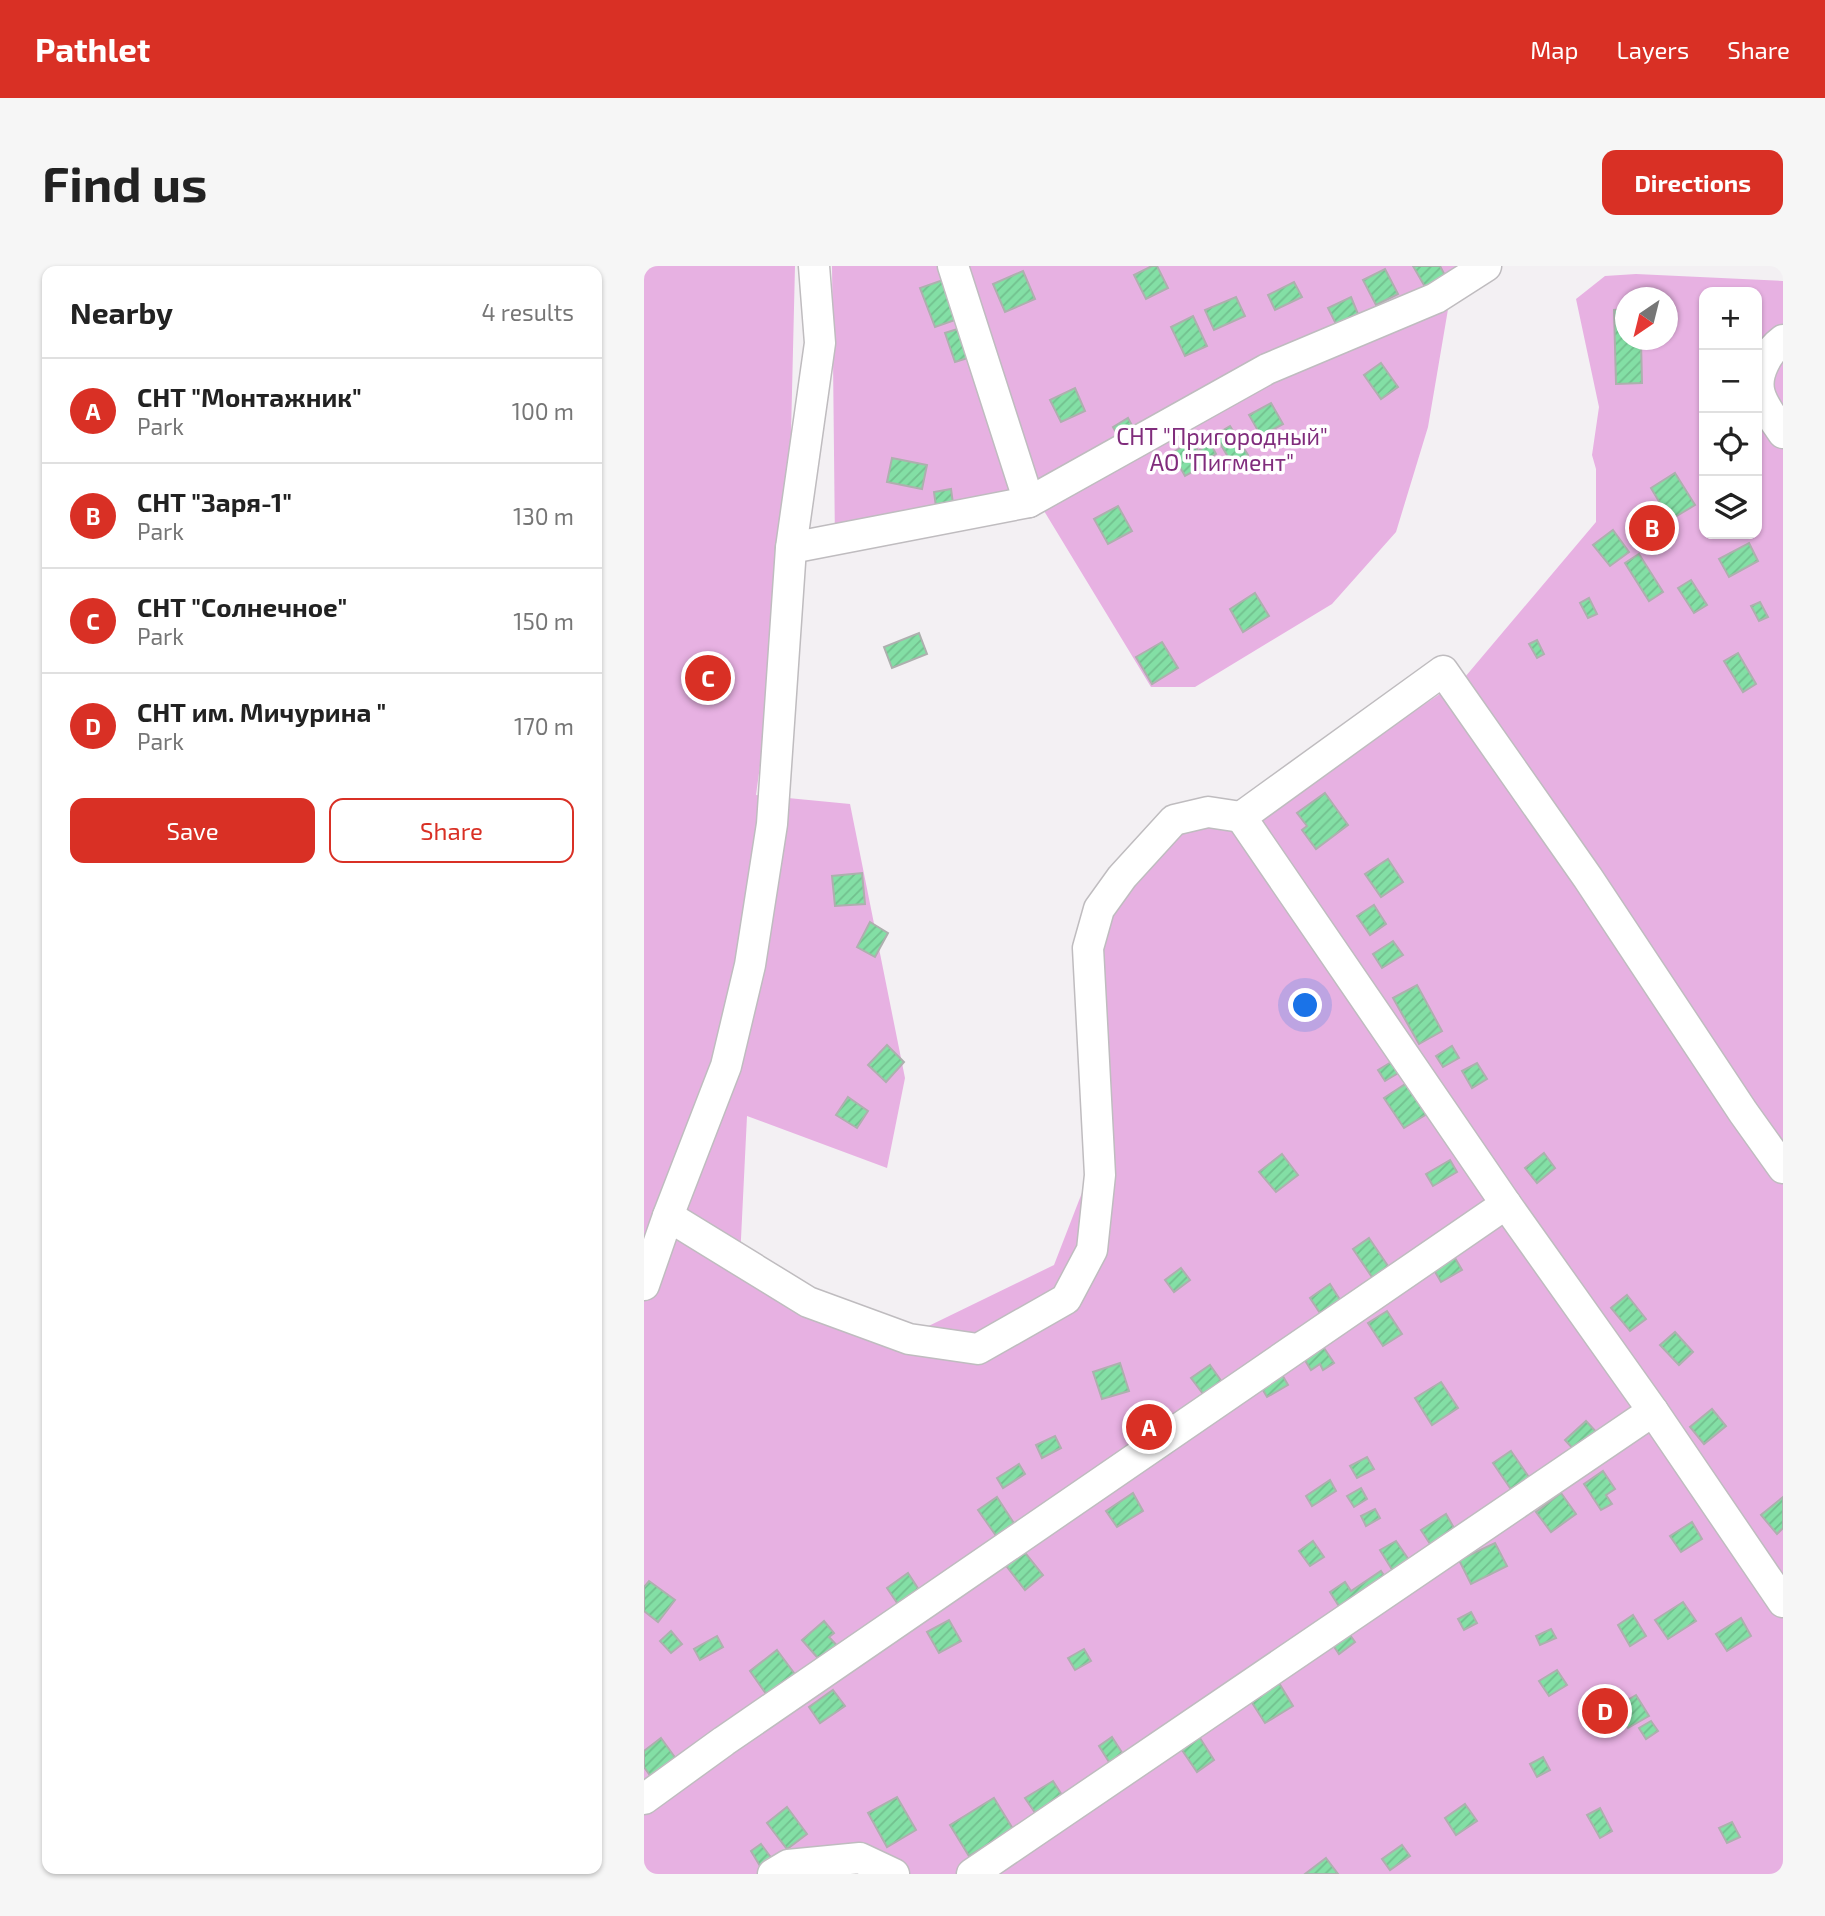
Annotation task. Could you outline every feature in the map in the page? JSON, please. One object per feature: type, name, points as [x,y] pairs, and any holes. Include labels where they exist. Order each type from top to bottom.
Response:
[{"type":"street","points":[[644,1285],[726,1066],[750,965],[772,824],[791,548],[820,342],[814,266]]},
{"type":"street","points":[[953,266],[1029,502]]},
{"type":"street","points":[[791,548],[1029,502],[1267,369],[1436,298],[1486,266]]},
{"type":"street","points":[[1783,340],[1764,363],[1759,381],[1760,395],[1783,433]]},
{"type":"street","points":[[668,1216],[808,1303],[909,1339],[978,1349],[1066,1299],[1092,1250],[1100,1175],[1088,948],[1098,909],[1122,877],[1174,820],[1208,812],[1241,817],[1443,671],[1588,878],[1742,1112],[1783,1168]]},
{"type":"street","points":[[1241,817],[1783,1602]]},
{"type":"street","points":[[644,1799],[724,1741],[1506,1204]]},
{"type":"street","points":[[972,1874],[1653,1411]]},
{"type":"street","points":[[773,1874],[788,1865],[860,1858],[894,1874]]},
{"type":"green space","points":[[644,266],[795,266],[788,560],[756,795],[850,804],[905,1078],[887,1168],[747,1116],[740,1259],[908,1336],[1054,1265],[1090,1172],[1082,935],[1164,826],[1260,815],[1465,677],[1596,522],[1596,469],[1592,455],[1599,407],[1576,299],[1605,276],[1636,274],[1783,281],[1783,1874],[644,1874]]},
{"type":"green space","name":"СНТ \"Пригородный\" АО \"Пигмент\"","points":[[832,266],[1468,266],[1454,274],[1428,427],[1396,532],[1332,604],[1195,687],[1151,687],[1038,501],[835,545]]},
{"type":"building","points":[[1157,266],[1168,288],[1146,299],[1134,275]]},
{"type":"building","points":[[1413,266],[1440,266],[1448,281],[1428,292]]},
{"type":"building","points":[[1385,269],[1398,294],[1376,305],[1363,280]]},
{"type":"building","points":[[1023,271],[1035,299],[1005,312],[993,284]]},
{"type":"building","points":[[943,280],[958,319],[935,327],[920,288]]},
{"type":"building","points":[[1294,282],[1302,297],[1275,310],[1268,295]]},
{"type":"building","points":[[1236,297],[1245,316],[1214,330],[1205,310]]},
{"type":"building","points":[[1351,297],[1358,314],[1336,324],[1328,308]]},
{"type":"building","points":[[1193,316],[1207,346],[1185,356],[1171,327]]},
{"type":"building","points":[[967,326],[977,355],[955,362],[945,333]]},
{"type":"building","points":[[1615,350],[1641,350],[1642,383],[1616,384]]},
{"type":"building","points":[[1381,363],[1398,387],[1381,399],[1364,375]]},
{"type":"building","points":[[1075,388],[1085,411],[1061,422],[1050,400]]},
{"type":"building","points":[[1271,403],[1283,424],[1261,436],[1249,415]]},
{"type":"building","points":[[1128,418],[1143,446],[1128,454],[1113,427]]},
{"type":"building","points":[[1230,426],[1248,455],[1233,465],[1215,435]]},
{"type":"building","points":[[1192,441],[1198,451],[1210,443],[1216,454],[1204,461],[1205,465],[1185,476],[1172,453]]},
{"type":"building","points":[[892,458],[927,465],[922,489],[887,482]]},
{"type":"building","points":[[1675,473],[1695,505],[1670,520],[1651,488]]},
{"type":"building","points":[[951,489],[954,511],[937,514],[934,492]]},
{"type":"building","points":[[1118,506],[1132,531],[1108,544],[1094,519]]},
{"type":"building","points":[[1613,530],[1629,552],[1610,566],[1593,545]]},
{"type":"building","points":[[1749,543],[1758,561],[1729,577],[1719,559]]},
{"type":"building","points":[[1639,554],[1663,592],[1649,601],[1625,563]]},
{"type":"building","points":[[1691,580],[1707,605],[1694,613],[1678,588]]},
{"type":"building","points":[[1255,593],[1269,616],[1243,632],[1230,609]]},
{"type":"building","points":[[1589,598],[1597,614],[1588,618],[1580,603]]},
{"type":"building","points":[[1760,602],[1768,617],[1759,621],[1751,606]]},
{"type":"building","points":[[919,633],[927,654],[892,668],[884,647]]},
{"type":"building","points":[[1537,640],[1544,654],[1537,658],[1529,644]]},
{"type":"building","points":[[1162,642],[1178,668],[1152,684],[1136,657]]},
{"type":"building","points":[[1738,653],[1756,684],[1743,692],[1724,661]]},
{"type":"building","points":[[1325,793],[1348,825],[1316,849],[1302,830],[1307,826],[1297,813]]},
{"type":"building","points":[[1388,859],[1403,882],[1381,897],[1365,874]]},
{"type":"building","points":[[862,873],[865,904],[835,906],[832,876]]},
{"type":"building","points":[[1374,905],[1386,924],[1370,935],[1357,916]]},
{"type":"building","points":[[870,922],[888,933],[875,957],[857,947]]},
{"type":"building","points":[[1393,941],[1403,955],[1382,968],[1373,954]]},
{"type":"building","points":[[1417,985],[1442,1031],[1419,1044],[1393,998]]},
{"type":"building","points":[[887,1045],[904,1062],[886,1082],[868,1065]]},
{"type":"building","points":[[1452,1046],[1459,1058],[1443,1067],[1436,1056]]},
{"type":"building","points":[[1393,1061],[1400,1072],[1385,1081],[1378,1070]]},
{"type":"building","points":[[1477,1063],[1487,1079],[1472,1088],[1462,1071]]},
{"type":"building","points":[[1407,1083],[1427,1114],[1404,1128],[1384,1098]]},
{"type":"building","points":[[848,1097],[868,1111],[857,1128],[836,1115]]},
{"type":"building","points":[[1544,1153],[1555,1168],[1537,1183],[1525,1168]]},
{"type":"building","points":[[1282,1154],[1298,1175],[1276,1192],[1259,1172]]},
{"type":"building","points":[[1450,1160],[1457,1172],[1433,1186],[1426,1174]]},
{"type":"building","points":[[1369,1238],[1390,1269],[1374,1280],[1353,1249]]},
{"type":"building","points":[[1455,1258],[1462,1270],[1441,1282],[1434,1270]]},
{"type":"building","points":[[1181,1268],[1190,1280],[1174,1292],[1165,1280]]},
{"type":"building","points":[[1330,1284],[1342,1303],[1322,1316],[1310,1298]]},
{"type":"building","points":[[1627,1295],[1646,1319],[1630,1331],[1611,1308]]},
{"type":"building","points":[[1387,1311],[1402,1334],[1383,1346],[1368,1323]]},
{"type":"building","points":[[1675,1332],[1693,1352],[1679,1365],[1660,1345]]},
{"type":"building","points":[[1322,1345],[1334,1363],[1323,1370],[1320,1364],[1311,1370],[1303,1357]]},
{"type":"building","points":[[1120,1363],[1129,1391],[1102,1399],[1093,1372]]},
{"type":"building","points":[[1210,1365],[1222,1382],[1204,1395],[1191,1378]]},
{"type":"building","points":[[1281,1373],[1288,1385],[1267,1397],[1260,1385]]},
{"type":"building","points":[[1441,1382],[1458,1408],[1432,1425],[1415,1398]]},
{"type":"building","points":[[1712,1409],[1726,1426],[1704,1444],[1690,1427]]},
{"type":"building","points":[[1586,1421],[1599,1435],[1578,1454],[1565,1440]]},
{"type":"building","points":[[1055,1436],[1061,1448],[1042,1458],[1036,1445]]},
{"type":"building","points":[[1511,1451],[1533,1483],[1515,1495],[1493,1463]]},
{"type":"building","points":[[1367,1457],[1374,1469],[1357,1478],[1350,1466]]},
{"type":"building","points":[[1019,1464],[1025,1474],[1003,1488],[997,1478]]},
{"type":"building","points":[[1603,1471],[1615,1489],[1606,1495],[1612,1504],[1601,1510],[1584,1484]]},
{"type":"building","points":[[1330,1480],[1336,1491],[1312,1506],[1306,1496]]},
{"type":"building","points":[[1361,1488],[1367,1499],[1354,1507],[1347,1496]]},
{"type":"building","points":[[1133,1493],[1143,1511],[1117,1527],[1106,1511]]},
{"type":"building","points":[[1561,1493],[1576,1514],[1551,1532],[1536,1512]]},
{"type":"building","points":[[997,1497],[1017,1528],[999,1540],[978,1510]]},
{"type":"building","points":[[1783,1497],[1783,1528],[1777,1534],[1761,1515]]},
{"type":"building","points":[[1375,1509],[1380,1518],[1366,1526],[1361,1516]]},
{"type":"building","points":[[1446,1514],[1458,1535],[1434,1550],[1421,1530]]},
{"type":"building","points":[[1692,1522],[1702,1539],[1681,1552],[1670,1536]]},
{"type":"building","points":[[1313,1541],[1324,1557],[1310,1566],[1299,1551]]},
{"type":"building","points":[[1396,1541],[1413,1566],[1396,1576],[1380,1550]]},
{"type":"building","points":[[1495,1543],[1507,1566],[1471,1584],[1459,1560]]},
{"type":"building","points":[[1022,1549],[1043,1575],[1025,1590],[1004,1563]]},
{"type":"building","points":[[1381,1571],[1390,1584],[1344,1614],[1330,1592],[1345,1582],[1351,1591]]},
{"type":"building","points":[[908,1573],[921,1593],[900,1607],[887,1588]]},
{"type":"building","points":[[649,1581],[675,1600],[658,1622],[644,1611],[644,1587]]},
{"type":"building","points":[[1683,1602],[1696,1621],[1668,1639],[1655,1620]]},
{"type":"building","points":[[1471,1612],[1477,1623],[1464,1630],[1458,1619]]},
{"type":"building","points":[[1633,1615],[1646,1636],[1630,1646],[1618,1625]]},
{"type":"building","points":[[1741,1618],[1751,1636],[1727,1651],[1716,1634]]},
{"type":"building","points":[[949,1620],[961,1641],[939,1653],[927,1632]]},
{"type":"building","points":[[824,1621],[834,1633],[829,1637],[841,1650],[824,1665],[802,1640]]},
{"type":"building","points":[[1551,1629],[1556,1638],[1540,1645],[1536,1636]]},
{"type":"building","points":[[671,1631],[682,1644],[671,1653],[660,1641]]},
{"type":"building","points":[[1347,1631],[1355,1642],[1339,1654],[1331,1642]]},
{"type":"building","points":[[717,1636],[723,1647],[700,1660],[694,1649]]},
{"type":"building","points":[[1084,1649],[1091,1661],[1075,1670],[1068,1658]]},
{"type":"building","points":[[777,1650],[797,1677],[769,1698],[750,1671]]},
{"type":"building","points":[[1557,1670],[1567,1685],[1549,1696],[1539,1681]]},
{"type":"building","points":[[1279,1683],[1293,1706],[1265,1723],[1251,1701]]},
{"type":"building","points":[[833,1690],[845,1706],[820,1723],[809,1707]]},
{"type":"building","points":[[1636,1695],[1649,1716],[1628,1728],[1616,1707]]},
{"type":"building","points":[[1651,1721],[1658,1731],[1646,1739],[1639,1728]]},
{"type":"building","points":[[1198,1735],[1214,1760],[1197,1772],[1180,1747]]},
{"type":"building","points":[[1112,1737],[1128,1762],[1114,1770],[1099,1746]]},
{"type":"building","points":[[661,1738],[679,1763],[654,1781],[644,1767],[644,1751]]},
{"type":"building","points":[[1543,1757],[1550,1770],[1537,1777],[1530,1764]]},
{"type":"building","points":[[1053,1781],[1067,1803],[1040,1820],[1025,1798]]},
{"type":"building","points":[[897,1797],[916,1830],[887,1847],[868,1813]]},
{"type":"building","points":[[994,1798],[1013,1829],[969,1856],[950,1825]]},
{"type":"building","points":[[1465,1804],[1477,1821],[1456,1835],[1445,1818]]},
{"type":"building","points":[[787,1807],[807,1834],[787,1849],[767,1823]]},
{"type":"building","points":[[1600,1808],[1612,1831],[1600,1838],[1587,1815]]},
{"type":"building","points":[[1732,1822],[1740,1837],[1727,1843],[1719,1828]]},
{"type":"building","points":[[761,1844],[772,1859],[760,1866],[751,1851]]},
{"type":"building","points":[[1402,1845],[1410,1856],[1390,1870],[1382,1859]]},
{"type":"building","points":[[1326,1858],[1338,1874],[1305,1874]]},
{"type":"place","name":"СНТ \"Заря-1\"","points":[[1652,528]]},
{"type":"place","name":"СНТ \"Солнечное\"","points":[[708,678]]},
{"type":"place","name":"СНТ \"Монтажник\"","points":[[1149,1427]]},
{"type":"place","name":"СНТ им. Мичурина \"","points":[[1605,1711]]}]
